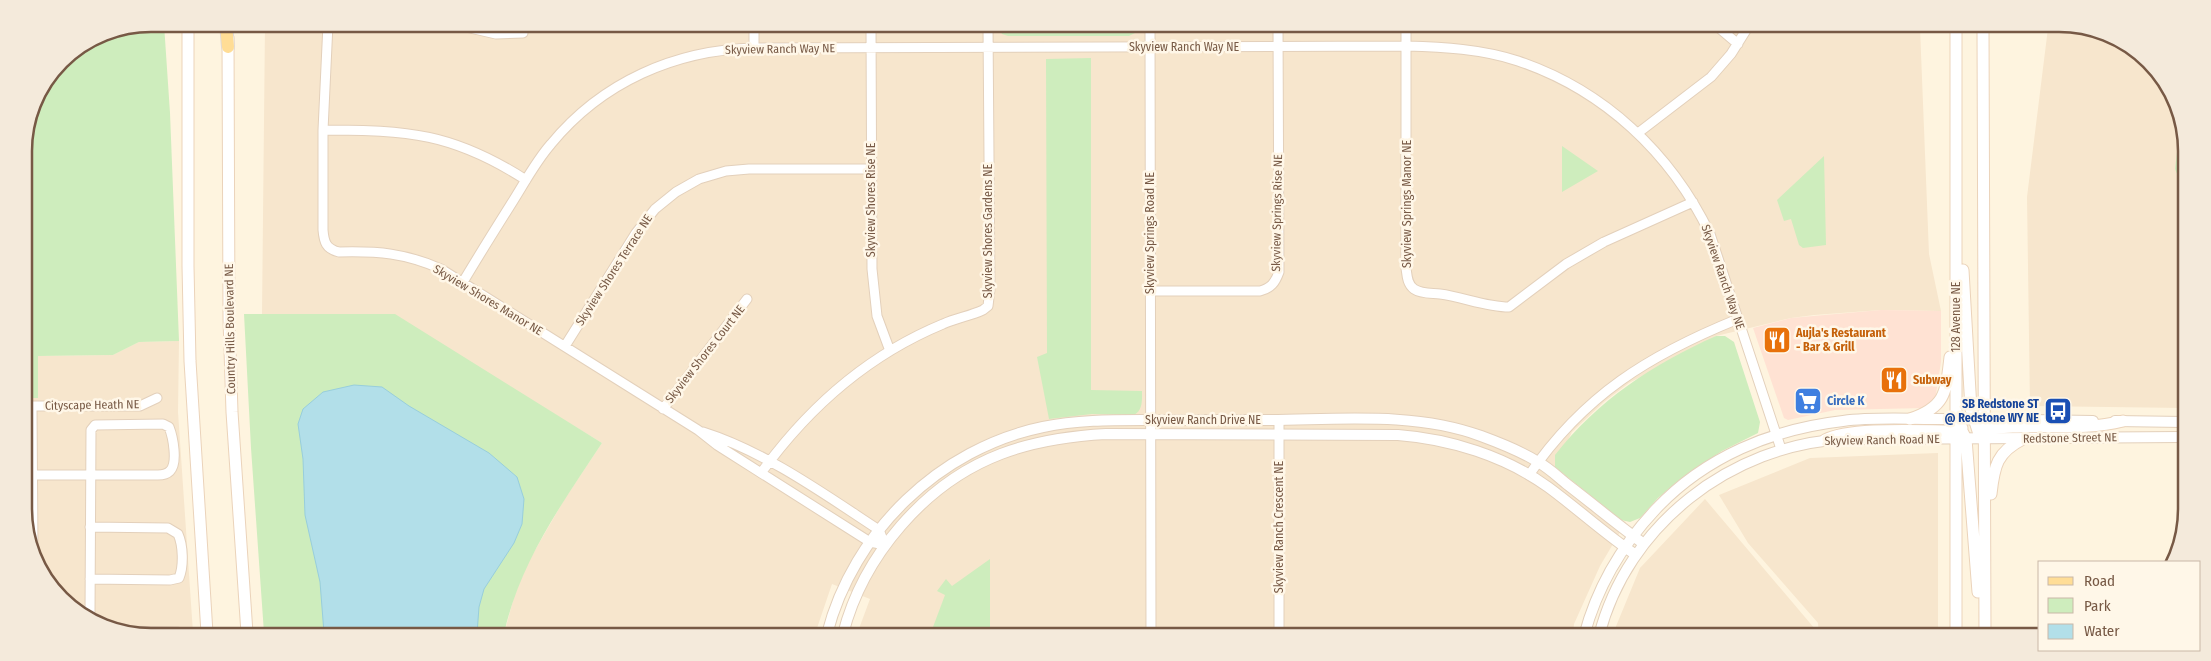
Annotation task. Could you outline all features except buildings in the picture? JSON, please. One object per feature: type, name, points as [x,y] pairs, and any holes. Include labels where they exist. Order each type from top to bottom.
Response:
[{"type":"main road","name":"128 Avenue NE","points":[[1956,32],[1956,324],[1960,432],[1956,628]]},
{"type":"main road","points":[[1980,427],[1983,32]]},
{"type":"main road","points":[[188,33],[190,360],[207,628]]},
{"type":"main road","points":[[227,33],[228,48]]},
{"type":"main road","name":"Country Hills Boulevard NE","points":[[228,48],[229,319],[232,412],[248,628]]},
{"type":"main road","points":[[1957,164],[1980,427],[1985,546],[1984,628]]},
{"type":"main road","points":[[1910,420],[1928,414],[1938,406],[1947,379],[1951,344],[1956,324]]},
{"type":"main road","points":[[1825,440],[1834,435],[1853,432],[1960,432],[1980,427],[2106,425],[2123,421]]},
{"type":"main road","points":[[1960,432],[1983,628]]},
{"type":"main road","points":[[1985,546],[1993,480],[1998,459],[2005,450],[2023,439]]},
{"type":"main road","points":[[204,581],[213,628]]},
{"type":"main road","points":[[1956,591],[1960,628]]},
{"type":"street","name":"Skyview Springs Road NE","points":[[1150,32],[1150,420]]},
{"type":"street","points":[[1278,32],[1278,46]]},
{"type":"street","name":"Skyview Springs Manor NE","points":[[1406,32],[1406,268],[1408,281],[1412,288],[1419,292],[1463,297],[1498,307],[1509,307],[1566,264],[1604,242],[1693,202]]},
{"type":"street","points":[[1724,32],[1738,44]]},
{"type":"street","points":[[1638,133],[1711,77],[1738,44],[1745,32]]},
{"type":"street","name":"Skyview Shores Manor NE","points":[[328,33],[322,230],[323,240],[327,247],[332,251],[339,252],[394,253],[420,260],[462,282],[698,430],[761,474],[870,542],[886,545]]},
{"type":"street","points":[[491,33],[523,33]]},
{"type":"street","points":[[754,33],[754,48]]},
{"type":"street","name":"Skyview Shores Rise NE","points":[[871,33],[871,169],[874,294],[878,316],[890,350]]},
{"type":"street","name":"Skyview Shores Gardens NE","points":[[761,474],[769,461],[820,404],[858,372],[890,350],[942,324],[983,310],[988,306],[990,300],[988,33]]},
{"type":"street","name":"Skyview Ranch Way NE","points":[[462,282],[550,145],[585,109],[609,91],[664,63],[714,51],[754,48],[1278,46],[1406,46],[1462,50],[1492,55],[1526,64],[1566,82],[1588,95],[1638,133],[1667,164],[1693,202],[1710,234],[1781,449]]},
{"type":"street","name":"Skyview Springs Rise NE","points":[[1150,291],[1260,291],[1276,282],[1278,272],[1278,46]]},
{"type":"street","points":[[324,130],[383,130],[430,136],[472,149],[526,180]]},
{"type":"street","name":"Skyview Shores Terrace NE","points":[[565,346],[636,233],[654,209],[676,192],[699,179],[726,171],[749,169],[871,169]]},
{"type":"street","name":"Skyview Shores Court NE","points":[[663,409],[734,314],[747,300]]},
{"type":"street","points":[[1529,475],[1563,431],[1582,411],[1620,380],[1662,353],[1738,319]]},
{"type":"street","name":"Cityscape Heath NE","points":[[32,406],[140,406],[157,398]]},
{"type":"street","points":[[1150,420],[1151,628]]},
{"type":"street","name":"Skyview Ranch Drive NE","points":[[829,628],[847,582],[870,542],[918,488],[954,462],[990,443],[1023,432],[1076,422],[1150,420],[1384,420],[1430,423],[1481,436],[1538,462],[1644,544]]},
{"type":"street","name":"Skyview Ranch Crescent NE","points":[[1279,420],[1279,628]]},
{"type":"street","name":"Skyview Ranch Road NE","points":[[1587,628],[1596,598],[1632,535],[1665,500],[1702,470],[1725,456],[1776,435],[1844,421],[1910,420],[1960,432]]},
{"type":"street","name":"Redstone Street NE","points":[[2123,421],[2178,422]]},
{"type":"street","points":[[33,475],[90,476],[165,474],[170,471],[173,461],[169,427],[163,424],[95,425],[91,430],[90,476],[90,612]]},
{"type":"street","name":"Redstone Street NE","points":[[1960,432],[1980,427],[2023,439],[2178,437]]},
{"type":"street","name":"Skyview Shores Manor NE","points":[[698,430],[721,438],[769,461],[879,530]]},
{"type":"street","name":"Skyview Ranch Drive NE","points":[[844,628],[862,584],[886,545],[905,522],[938,491],[969,471],[1000,455],[1045,441],[1078,436],[1150,434],[1418,436],[1473,450],[1529,475],[1548,487],[1636,555]]},
{"type":"street","name":"Skyview Ranch Road NE","points":[[1601,628],[1610,602],[1636,555],[1673,512],[1731,470],[1781,449],[1825,440]]},
{"type":"street","points":[[32,460],[33,517]]},
{"type":"street","points":[[90,527],[168,528],[178,534],[180,540],[181,572],[179,578],[170,580],[90,579]]},
{"type":"street","points":[[879,530],[886,545]]},
{"type":"shaded area","points":[[1920,32],[1929,254],[1941,311],[1881,310],[1814,315],[1791,318],[1716,336],[1629,383],[1604,402],[1572,432],[1555,467],[1626,522],[1600,566],[1574,628],[859,628],[870,599],[832,584],[817,628],[506,628],[514,597],[527,564],[564,500],[602,443],[538,404],[262,314],[265,33]]},
{"type":"shaded area","points":[[2048,32],[2090,37],[2119,48],[2138,62],[2158,85],[2172,113],[2176,128],[2178,144],[2178,408],[2030,406],[2027,197]]},
{"type":"shaded area","points":[[1881,310],[1941,311],[1941,362],[1935,400],[1925,408],[1835,410],[1788,420],[1784,418],[1753,328],[1791,318]]},
{"type":"shaded area","points":[[179,341],[178,412],[193,628],[136,627],[121,624],[92,613],[73,599],[53,576],[39,548],[35,533],[32,509],[32,398],[37,398],[37,356],[113,355],[139,342]]},
{"type":"shaded area","points":[[1938,453],[1938,628],[1818,628],[1818,623],[1748,543],[1719,495],[1810,458]]},
{"type":"shaded area","points":[[1705,499],[1814,628],[1615,628],[1640,568]]},
{"type":"green space","points":[[1136,32],[1129,36],[1008,36],[1001,33]]},
{"type":"green space","points":[[165,33],[170,113],[179,341],[139,342],[113,355],[38,356],[38,398],[32,398],[33,144],[42,106],[48,92],[67,67],[92,48],[128,35]]},
{"type":"green space","points":[[1091,58],[1091,390],[1142,391],[1142,401],[1139,410],[1134,415],[1092,414],[1049,419],[1037,357],[1047,353],[1046,59]]},
{"type":"green space","points":[[2178,144],[2178,176],[2175,169]]},
{"type":"green space","points":[[1562,146],[1598,171],[1562,192]]},
{"type":"green space","points":[[1824,156],[1826,245],[1803,248],[1799,245],[1791,219],[1784,221],[1777,200]]},
{"type":"green space","points":[[244,314],[395,314],[602,443],[558,511],[531,558],[520,582],[506,628],[264,628]]},
{"type":"green space","points":[[1716,336],[1725,336],[1734,342],[1760,422],[1758,433],[1722,451],[1679,480],[1658,498],[1640,518],[1630,522],[1621,520],[1555,467],[1555,455],[1589,417],[1608,401],[1649,371]]},
{"type":"green space","points":[[990,559],[990,628],[933,628],[945,595],[937,591],[946,579],[952,586]]},
{"type":"water","points":[[354,385],[382,387],[409,406],[489,453],[517,477],[524,499],[522,524],[514,543],[484,589],[479,607],[477,628],[324,628],[320,582],[305,515],[303,459],[298,424],[303,409],[323,392]]},
{"type":"place","name":"Aujla's Restaurant - Bar & Grill","points":[[1777,340]]},
{"type":"place","name":"Subway","points":[[1894,380]]},
{"type":"place","name":"Circle K","points":[[1808,401]]},
{"type":"place","name":"SB Redstone ST @ Redstone WY NE","points":[[2058,411]]}]
